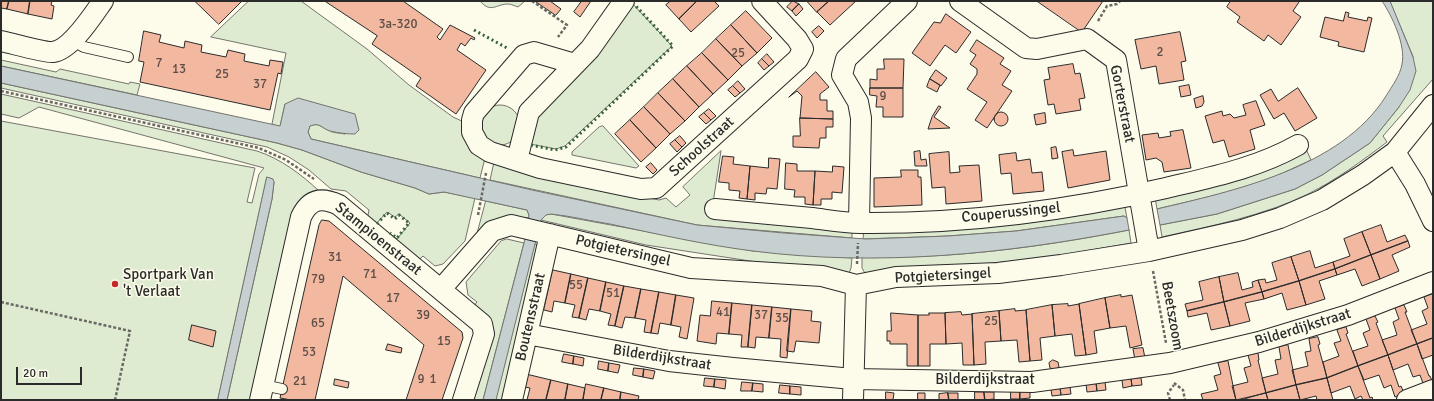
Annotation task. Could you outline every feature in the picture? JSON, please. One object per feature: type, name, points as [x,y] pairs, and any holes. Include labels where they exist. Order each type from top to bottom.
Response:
[{"type":"street","points":[[1,40],[53,52],[64,47],[86,26],[103,1]]},
{"type":"street","points":[[517,160],[529,112],[590,49],[624,1]]},
{"type":"street","name":"Schoolstraat","points":[[574,64],[534,52],[524,55],[474,113],[472,120],[472,132],[479,145],[490,152],[540,168],[641,189],[656,188],[798,59],[803,49],[797,39],[762,1]]},
{"type":"street","points":[[859,223],[862,118],[858,102],[842,75],[846,59],[907,1]]},
{"type":"street","points":[[960,1],[1026,48],[1037,49],[1086,39]]},
{"type":"street","name":"Gorterstraat","points":[[1086,39],[1116,60],[1149,251]]},
{"type":"street","name":"Potgietersingel","points":[[441,289],[492,231],[511,225],[521,226],[691,268],[822,276],[856,285],[896,277],[998,273],[1149,251],[1242,230],[1280,218],[1322,200],[1363,175],[1395,152],[1433,105]]},
{"type":"street","name":"Couperussingel","points":[[716,209],[859,223],[936,221],[1003,215],[1062,208],[1139,194],[1217,176],[1257,164],[1298,145]]},
{"type":"street","points":[[1395,152],[1415,184],[1433,221]]},
{"type":"street","name":"Stampioenstraat","points":[[268,391],[301,217],[305,209],[311,203],[328,200],[339,205],[477,319],[484,330],[484,334],[462,400]]},
{"type":"street","name":"Boutensstraat","points":[[512,400],[550,234]]},
{"type":"street","name":"Bilderdijkstraat","points":[[527,334],[669,361],[854,379],[1032,382],[1170,363],[1259,342],[1340,317],[1433,282]]},
{"type":"street","points":[[853,400],[856,285]]},
{"type":"street","points":[[1407,400],[1433,390]]},
{"type":"lane","points":[[71,40],[84,47],[128,57]]},
{"type":"path","points":[[532,1],[567,25],[546,55]]},
{"type":"path","points":[[1086,39],[1107,6],[1117,4],[1120,1]]},
{"type":"path","points":[[1,91],[259,148],[286,160],[308,175],[323,189],[328,200]]},
{"type":"path","points":[[480,205],[486,173]]},
{"type":"path","points":[[856,285],[859,223]]},
{"type":"path","name":"Beetszoom","points":[[1149,251],[1174,384],[1168,393],[1170,400]]},
{"type":"path","points":[[1,302],[130,331],[115,400]]},
{"type":"path","name":"Beetszoom","points":[[1174,384],[1183,390],[1185,400]]},
{"type":"green space","points":[[249,1],[301,1],[367,49],[409,85],[453,117],[464,122],[485,158],[480,178],[311,139],[308,132],[310,126],[315,125],[319,125],[332,132],[345,134],[285,104],[280,127],[272,124],[286,53],[211,37]]},
{"type":"green space","points":[[480,1],[525,1],[518,7],[504,4],[491,8],[487,7]]},
{"type":"green space","points":[[1390,1],[1433,1],[1433,79],[1383,136],[1387,142],[1339,176],[1318,189],[1291,202],[1236,220],[1162,237],[1160,225],[1217,214],[1295,189],[1322,175],[1370,143],[1399,107],[1413,57]]},
{"type":"green space","points":[[632,3],[672,46],[565,146],[556,149],[530,144],[533,118]]},
{"type":"green space","points":[[1,60],[56,72],[60,69],[129,84],[130,82],[140,84],[137,95],[1,66]]},
{"type":"green space","points":[[1,83],[277,143],[302,150],[361,172],[415,188],[429,194],[444,192],[475,198],[465,241],[443,264],[435,266],[423,256],[418,261],[388,237],[390,234],[397,239],[410,223],[399,214],[395,217],[387,212],[376,224],[367,220],[369,210],[346,191],[331,189],[309,170],[289,157],[267,147],[1,88]]},
{"type":"green space","name":"Sportpark Van 't Verlaat","points":[[1,94],[257,151],[274,158],[290,168],[319,191],[303,197],[298,204],[253,400],[227,400],[272,199],[274,182],[267,178],[218,400],[1,400],[1,121],[255,168],[247,202],[252,203],[259,174],[264,168],[39,107],[19,118],[1,114]]},
{"type":"green space","points":[[500,105],[514,111],[520,125],[514,139],[500,145],[486,139],[480,125],[486,111]]},
{"type":"green space","points":[[603,126],[639,166],[636,168],[572,155],[572,152],[599,127]]},
{"type":"green space","points":[[1306,149],[1311,160],[1271,178],[1233,191],[1157,209],[1155,197]]},
{"type":"green space","points":[[721,151],[711,216],[852,227],[852,238],[697,225],[490,180],[494,162],[521,172],[659,200],[666,198],[676,207],[690,195],[683,187]]},
{"type":"green space","points":[[486,201],[527,210],[529,218],[513,217],[478,231]]},
{"type":"green space","points":[[1124,202],[1127,218],[1124,216],[1016,231],[948,236],[863,239],[864,229]]},
{"type":"green space","points":[[551,214],[753,251],[852,258],[851,268],[848,276],[646,245],[541,220],[546,215]]},
{"type":"green space","points":[[1129,230],[1131,243],[1045,258],[866,275],[862,268],[862,257],[929,256],[997,251],[1063,242]]},
{"type":"green space","points":[[507,239],[524,243],[483,400],[469,400],[491,335],[473,307],[477,302],[468,295],[466,282],[501,241]]},
{"type":"green space","points":[[534,244],[542,246],[507,400],[496,400]]},
{"type":"shaded area","points":[[1382,1],[1390,1],[1413,57],[1416,71],[1410,90],[1399,107],[1370,143],[1322,175],[1295,189],[1217,214],[1160,225],[1157,209],[1219,194],[1283,173],[1314,159],[1342,142],[1366,121],[1393,85],[1400,73],[1402,64],[1403,56],[1400,40],[1390,14]]},
{"type":"shaded area","points":[[1,66],[280,126],[285,104],[298,98],[355,114],[359,130],[355,134],[333,132],[318,125],[313,125],[310,126],[308,132],[311,139],[532,190],[697,225],[866,239],[948,236],[1016,231],[1124,216],[1127,218],[1129,230],[1036,246],[942,256],[847,258],[800,256],[735,249],[573,217],[551,214],[546,215],[541,220],[496,400],[483,400],[524,243],[529,215],[527,210],[444,192],[429,194],[415,188],[361,172],[302,150],[277,143],[1,83]]},
{"type":"shaded area","points":[[267,177],[273,179],[274,182],[272,199],[227,400],[218,400]]},
{"type":"building","points":[[1,1],[9,1],[7,9],[1,8]]},
{"type":"building","points":[[9,1],[30,1],[28,14],[7,9]]},
{"type":"building","points":[[30,1],[52,1],[51,5],[54,6],[52,19],[28,14]]},
{"type":"building","points":[[195,1],[242,1],[219,24]]},
{"type":"building","points":[[325,1],[403,1],[443,29],[437,37],[440,40],[450,25],[475,38],[474,40],[471,38],[465,46],[461,43],[457,50],[486,70],[456,114],[416,86],[421,78],[372,44],[377,36]]},
{"type":"building","points":[[535,1],[550,1],[561,9],[556,15]]},
{"type":"building","points":[[582,1],[591,1],[580,17],[574,12]]},
{"type":"building","points":[[671,1],[697,1],[679,19],[666,5]]},
{"type":"building","points":[[697,1],[714,1],[719,6],[691,32],[679,19]]},
{"type":"building","points":[[793,1],[799,4],[792,11],[787,7]]},
{"type":"building","points":[[807,1],[829,1],[817,12]]},
{"type":"building","points":[[829,1],[856,1],[830,25],[817,12]]},
{"type":"building","points":[[1037,1],[1103,1],[1082,32]]},
{"type":"building","points":[[1231,1],[1297,1],[1299,2],[1293,11],[1301,17],[1281,45],[1268,35],[1264,41],[1237,22],[1240,17],[1227,7]]},
{"type":"building","points":[[799,4],[803,9],[796,16],[792,11]]},
{"type":"building","points":[[746,11],[772,38],[757,53],[731,25]]},
{"type":"building","points":[[1346,12],[1349,13],[1348,17],[1367,21],[1368,17],[1372,18],[1364,52],[1338,46],[1339,42],[1320,37],[1325,17],[1343,21]]},
{"type":"building","points":[[946,14],[971,32],[956,53],[945,45],[930,66],[912,53],[934,22],[940,23]]},
{"type":"building","points":[[731,25],[757,53],[742,66],[716,39]]},
{"type":"building","points":[[819,26],[824,31],[817,38],[812,32]]},
{"type":"building","points":[[144,31],[161,35],[159,42],[184,48],[185,41],[202,45],[201,52],[226,57],[228,50],[245,54],[244,61],[269,66],[270,60],[283,62],[281,74],[278,73],[270,110],[140,82],[144,62],[139,61]]},
{"type":"building","points":[[1180,32],[1186,61],[1181,62],[1184,80],[1159,84],[1156,66],[1141,69],[1135,40]]},
{"type":"building","points":[[716,39],[742,66],[728,80],[702,53]]},
{"type":"building","points":[[977,40],[1004,58],[1000,64],[1011,71],[1002,85],[1012,91],[987,128],[975,120],[987,102],[967,89],[977,74],[977,69],[970,64],[976,55],[970,51]]},
{"type":"building","points":[[702,53],[728,80],[713,94],[687,66]]},
{"type":"building","points":[[767,54],[774,62],[769,66],[762,59]]},
{"type":"building","points":[[762,59],[769,66],[764,70],[758,63]]},
{"type":"building","points":[[884,59],[904,59],[903,88],[870,88],[870,79],[877,80],[877,69],[884,69]]},
{"type":"building","points":[[1073,64],[1075,74],[1080,73],[1085,98],[1079,99],[1081,110],[1056,114],[1054,104],[1048,105],[1044,80],[1050,79],[1048,68]]},
{"type":"building","points":[[687,66],[713,94],[699,107],[673,79]]},
{"type":"building","points":[[936,70],[947,78],[941,86],[930,79]]},
{"type":"building","points":[[816,72],[829,87],[820,94],[820,100],[827,100],[827,111],[833,111],[833,119],[800,118],[802,96],[797,91],[789,97]]},
{"type":"building","points":[[673,79],[699,107],[685,121],[658,93]]},
{"type":"building","points":[[930,79],[940,85],[937,92],[927,87]]},
{"type":"building","points":[[738,81],[745,89],[740,93],[733,86]]},
{"type":"building","points":[[1189,85],[1191,95],[1181,97],[1179,87]]},
{"type":"building","points":[[733,86],[740,93],[735,97],[728,90]]},
{"type":"building","points":[[870,88],[903,88],[903,117],[883,117],[883,107],[876,107],[877,96],[870,95]]},
{"type":"building","points":[[1298,88],[1317,118],[1295,131],[1284,113],[1274,119],[1260,95],[1271,89],[1278,101]]},
{"type":"building","points":[[658,93],[685,121],[670,134],[644,107]]},
{"type":"building","points":[[1203,96],[1204,102],[1202,106],[1196,108],[1194,99]]},
{"type":"building","points":[[1256,101],[1265,125],[1250,130],[1255,149],[1229,157],[1224,140],[1213,143],[1205,116],[1222,111],[1223,116],[1230,114],[1234,118],[1246,115],[1243,105]]},
{"type":"building","points":[[939,106],[941,107],[934,117],[950,128],[928,129],[932,117]]},
{"type":"building","points":[[644,107],[670,134],[656,148],[630,120]]},
{"type":"building","points":[[709,109],[716,116],[711,120],[704,113]]},
{"type":"building","points":[[1001,112],[1006,114],[1008,119],[1006,124],[1001,126],[996,124],[994,119],[996,114]]},
{"type":"building","points":[[704,113],[711,120],[706,124],[699,117]]},
{"type":"building","points":[[1045,113],[1046,123],[1036,125],[1034,115]]},
{"type":"building","points":[[800,118],[833,119],[833,127],[826,127],[826,138],[820,138],[819,148],[793,147],[793,136],[800,136]]},
{"type":"building","points":[[630,120],[656,148],[641,162],[615,134]]},
{"type":"building","points":[[1183,130],[1191,168],[1164,172],[1162,162],[1156,158],[1146,160],[1142,135],[1158,133],[1159,138],[1171,136],[1170,132]]},
{"type":"building","points":[[680,136],[686,143],[682,147],[675,140]]},
{"type":"building","points":[[675,140],[682,147],[677,152],[670,144]]},
{"type":"building","points":[[1056,147],[1058,158],[1052,159],[1051,148]]},
{"type":"building","points":[[1073,150],[1074,156],[1106,151],[1110,180],[1068,188],[1062,152]]},
{"type":"building","points":[[920,151],[921,160],[926,159],[927,166],[915,166],[914,152]]},
{"type":"building","points":[[949,152],[950,173],[960,172],[959,166],[979,165],[982,201],[946,204],[945,187],[932,188],[929,154]]},
{"type":"building","points":[[1016,153],[1017,161],[1030,159],[1032,173],[1042,172],[1044,191],[1013,194],[1011,173],[1001,174],[999,155]]},
{"type":"building","points":[[723,156],[734,157],[733,164],[750,166],[747,199],[739,198],[740,191],[729,190],[729,183],[719,182]]},
{"type":"building","points":[[769,158],[780,159],[777,189],[767,188],[766,194],[755,193],[755,200],[747,199],[750,166],[768,168]]},
{"type":"building","points":[[651,163],[657,170],[653,174],[646,167]]},
{"type":"building","points":[[786,163],[797,164],[797,171],[815,171],[813,205],[805,204],[805,197],[794,197],[795,190],[785,189]]},
{"type":"building","points":[[833,166],[844,167],[842,193],[832,192],[832,199],[821,199],[821,205],[813,205],[815,171],[832,172]]},
{"type":"building","points":[[901,170],[918,170],[918,177],[921,177],[922,205],[874,207],[874,178],[901,177]]},
{"type":"building","points":[[322,220],[329,221],[462,332],[463,338],[442,400],[406,400],[424,345],[343,276],[315,400],[291,400],[280,398],[319,225]]},
{"type":"building","points":[[1381,225],[1387,242],[1405,235],[1408,241],[1371,255],[1362,232]]},
{"type":"building","points":[[1362,232],[1371,255],[1335,269],[1333,262],[1350,256],[1344,239]]},
{"type":"building","points":[[1408,241],[1410,247],[1392,255],[1399,271],[1380,279],[1371,255]]},
{"type":"building","points":[[1310,251],[1315,268],[1333,262],[1335,269],[1299,281],[1291,257]]},
{"type":"building","points":[[1371,255],[1380,279],[1362,286],[1355,269],[1337,275],[1335,269]]},
{"type":"building","points":[[1291,257],[1299,281],[1262,292],[1258,280],[1265,279],[1266,283],[1277,280],[1272,263]]},
{"type":"building","points":[[1335,269],[1337,275],[1319,281],[1325,299],[1306,305],[1299,281]]},
{"type":"building","points":[[553,270],[571,274],[565,303],[554,301],[552,312],[544,310]]},
{"type":"building","points":[[1238,273],[1242,290],[1253,287],[1252,282],[1258,280],[1262,292],[1224,302],[1219,277]]},
{"type":"building","points":[[571,274],[588,278],[579,318],[572,317],[575,305],[565,303]]},
{"type":"building","points":[[1219,277],[1224,302],[1187,311],[1185,304],[1203,300],[1199,282]]},
{"type":"building","points":[[588,278],[606,282],[600,311],[589,309],[586,320],[579,318]]},
{"type":"building","points":[[1299,281],[1306,305],[1287,310],[1282,293],[1264,299],[1262,292]]},
{"type":"building","points":[[606,282],[624,286],[615,326],[608,325],[611,314],[600,311]]},
{"type":"building","points":[[624,286],[641,289],[635,318],[625,317],[622,328],[615,326]]},
{"type":"building","points":[[641,289],[659,292],[651,333],[644,332],[646,320],[635,318]]},
{"type":"building","points":[[659,292],[676,295],[671,325],[660,323],[658,334],[651,333]]},
{"type":"building","points":[[1262,292],[1264,299],[1245,303],[1250,321],[1230,326],[1224,302]]},
{"type":"building","points":[[1433,294],[1433,338],[1417,344],[1411,330],[1427,324],[1422,311],[1428,308],[1424,297]]},
{"type":"building","points":[[676,295],[694,298],[687,339],[679,337],[681,327],[671,325]]},
{"type":"building","points":[[1121,295],[1121,297],[1132,295],[1142,345],[1130,348],[1126,326],[1110,328],[1105,298]]},
{"type":"building","points":[[1105,298],[1110,328],[1094,331],[1097,353],[1086,355],[1079,304]]},
{"type":"building","points":[[712,301],[732,303],[729,334],[717,333],[716,344],[697,341],[700,315],[710,316]]},
{"type":"building","points":[[1224,302],[1230,326],[1211,330],[1207,313],[1188,317],[1187,311]]},
{"type":"building","points":[[732,303],[752,305],[748,347],[741,347],[742,335],[729,334]]},
{"type":"building","points":[[1068,304],[1068,306],[1079,304],[1086,355],[1075,356],[1072,334],[1055,336],[1052,305]]},
{"type":"building","points":[[752,305],[772,307],[769,338],[756,337],[755,348],[748,347]]},
{"type":"building","points":[[1052,305],[1055,336],[1040,338],[1042,360],[1030,361],[1026,310]]},
{"type":"building","points":[[1404,305],[1407,312],[1405,312],[1417,344],[1388,355],[1382,340],[1397,335],[1393,322],[1399,319],[1395,308]]},
{"type":"building","points":[[772,307],[791,309],[787,358],[780,357],[781,339],[769,338]]},
{"type":"building","points":[[791,309],[812,311],[811,321],[821,322],[819,343],[796,341],[794,352],[787,351]]},
{"type":"building","points":[[1015,309],[1015,311],[1026,310],[1030,361],[1019,362],[1017,340],[1001,341],[999,311]]},
{"type":"building","points":[[999,311],[1001,341],[985,342],[986,364],[974,365],[972,314]]},
{"type":"building","points":[[961,312],[962,315],[972,314],[974,365],[963,365],[962,343],[946,344],[945,313]]},
{"type":"building","points":[[891,313],[918,315],[918,366],[907,366],[907,344],[890,344],[890,341],[887,341],[887,331],[891,331]]},
{"type":"building","points":[[929,313],[945,313],[946,344],[930,344],[930,366],[918,366],[918,315],[929,315]]},
{"type":"building","points":[[1375,316],[1378,322],[1376,323],[1388,355],[1358,366],[1353,351],[1368,346],[1363,333],[1370,330],[1366,319]]},
{"type":"building","points":[[192,325],[216,331],[213,347],[189,340]]},
{"type":"building","points":[[1346,327],[1348,333],[1346,334],[1358,366],[1327,378],[1323,362],[1339,356],[1334,343],[1341,341],[1337,330]]},
{"type":"building","points":[[1318,337],[1320,344],[1318,345],[1327,378],[1296,385],[1292,370],[1308,366],[1305,352],[1311,351],[1309,339]]},
{"type":"building","points":[[1433,338],[1433,355],[1422,359],[1417,344]]},
{"type":"building","points":[[388,344],[402,348],[401,353],[386,350]]},
{"type":"building","points":[[1417,344],[1433,383],[1424,386],[1420,375],[1413,377],[1408,364],[1393,370],[1388,355]]},
{"type":"building","points":[[1288,345],[1296,385],[1266,393],[1262,378],[1278,374],[1275,360],[1281,359],[1279,347]]},
{"type":"building","points":[[1143,348],[1145,358],[1135,360],[1133,349]]},
{"type":"building","points":[[1258,353],[1258,360],[1266,393],[1236,400],[1232,386],[1248,382],[1244,368],[1251,366],[1248,355]]},
{"type":"building","points":[[564,354],[574,356],[573,364],[562,362]]},
{"type":"building","points":[[1388,355],[1399,387],[1401,386],[1404,393],[1395,397],[1391,385],[1384,388],[1379,375],[1364,380],[1358,366]]},
{"type":"building","points":[[574,356],[584,358],[583,366],[573,364]]},
{"type":"building","points":[[1053,360],[1058,362],[1059,367],[1055,370],[1050,368],[1049,363]]},
{"type":"building","points":[[599,361],[609,363],[608,371],[598,369]]},
{"type":"building","points":[[1228,361],[1236,400],[1203,400],[1201,394],[1218,390],[1214,376],[1221,374],[1218,363]]},
{"type":"building","points":[[609,363],[620,365],[618,373],[608,371]]},
{"type":"building","points":[[1358,366],[1370,398],[1372,397],[1373,400],[1363,400],[1361,396],[1355,399],[1350,386],[1331,393],[1327,378]]},
{"type":"building","points":[[634,368],[644,369],[643,377],[633,375]]},
{"type":"building","points":[[644,369],[655,371],[653,379],[643,377]]},
{"type":"building","points":[[526,374],[551,380],[546,400],[527,400],[530,388],[524,387]]},
{"type":"building","points":[[705,378],[715,379],[714,387],[704,386]]},
{"type":"building","points":[[1141,378],[1142,385],[1132,386],[1131,379]]},
{"type":"building","points":[[1327,378],[1333,400],[1317,400],[1316,396],[1300,400],[1296,385]]},
{"type":"building","points":[[335,379],[349,382],[348,388],[334,385]]},
{"type":"building","points":[[715,379],[726,380],[725,389],[714,387]]},
{"type":"building","points":[[1131,379],[1132,386],[1123,388],[1122,380]]},
{"type":"building","points":[[551,380],[568,384],[565,400],[546,400]]},
{"type":"building","points":[[742,382],[753,383],[752,391],[741,391]]},
{"type":"building","points":[[1105,382],[1106,390],[1097,391],[1096,383]]},
{"type":"building","points":[[753,383],[763,384],[763,392],[752,391]]},
{"type":"building","points":[[1096,383],[1097,391],[1087,392],[1086,384]]},
{"type":"building","points":[[568,384],[585,388],[583,400],[565,400]]},
{"type":"building","points":[[586,384],[604,388],[601,400],[583,400]]},
{"type":"building","points":[[780,385],[790,386],[790,394],[779,393]]},
{"type":"building","points":[[1296,385],[1300,400],[1268,400],[1266,393]]},
{"type":"building","points":[[790,386],[801,387],[801,395],[790,394]]},
{"type":"building","points":[[1070,387],[1071,394],[1061,395],[1060,388]]},
{"type":"building","points":[[604,388],[621,392],[620,400],[601,400]]},
{"type":"building","points":[[1060,388],[1061,395],[1052,396],[1051,389]]},
{"type":"building","points":[[1011,391],[1020,391],[1020,399],[1011,399]]},
{"type":"building","points":[[1020,391],[1030,391],[1030,398],[1020,399]]},
{"type":"building","points":[[621,392],[639,396],[638,400],[620,400]]},
{"type":"building","points":[[886,392],[894,393],[893,400],[886,400]]},
{"type":"building","points":[[975,392],[984,392],[985,400],[975,400]]},
{"type":"building","points":[[984,392],[994,392],[994,399],[985,400]]},
{"type":"building","points":[[918,393],[925,393],[925,400],[918,400]]},
{"type":"building","points":[[948,393],[949,400],[939,400],[939,394]]},
{"type":"building","points":[[948,393],[958,393],[958,400],[949,400]]},
{"type":"building","points":[[1266,393],[1268,400],[1241,400]]},
{"type":"hedge","points":[[531,145],[555,150],[566,147],[673,46],[634,4]]},
{"type":"hedge","points":[[474,30],[507,48]]},
{"type":"hedge","points":[[377,224],[387,213],[395,219],[399,215],[409,223],[397,238],[390,233]]},
{"type":"place","name":"Sportpark Van 't Verlaat","points":[[115,284]]}]
